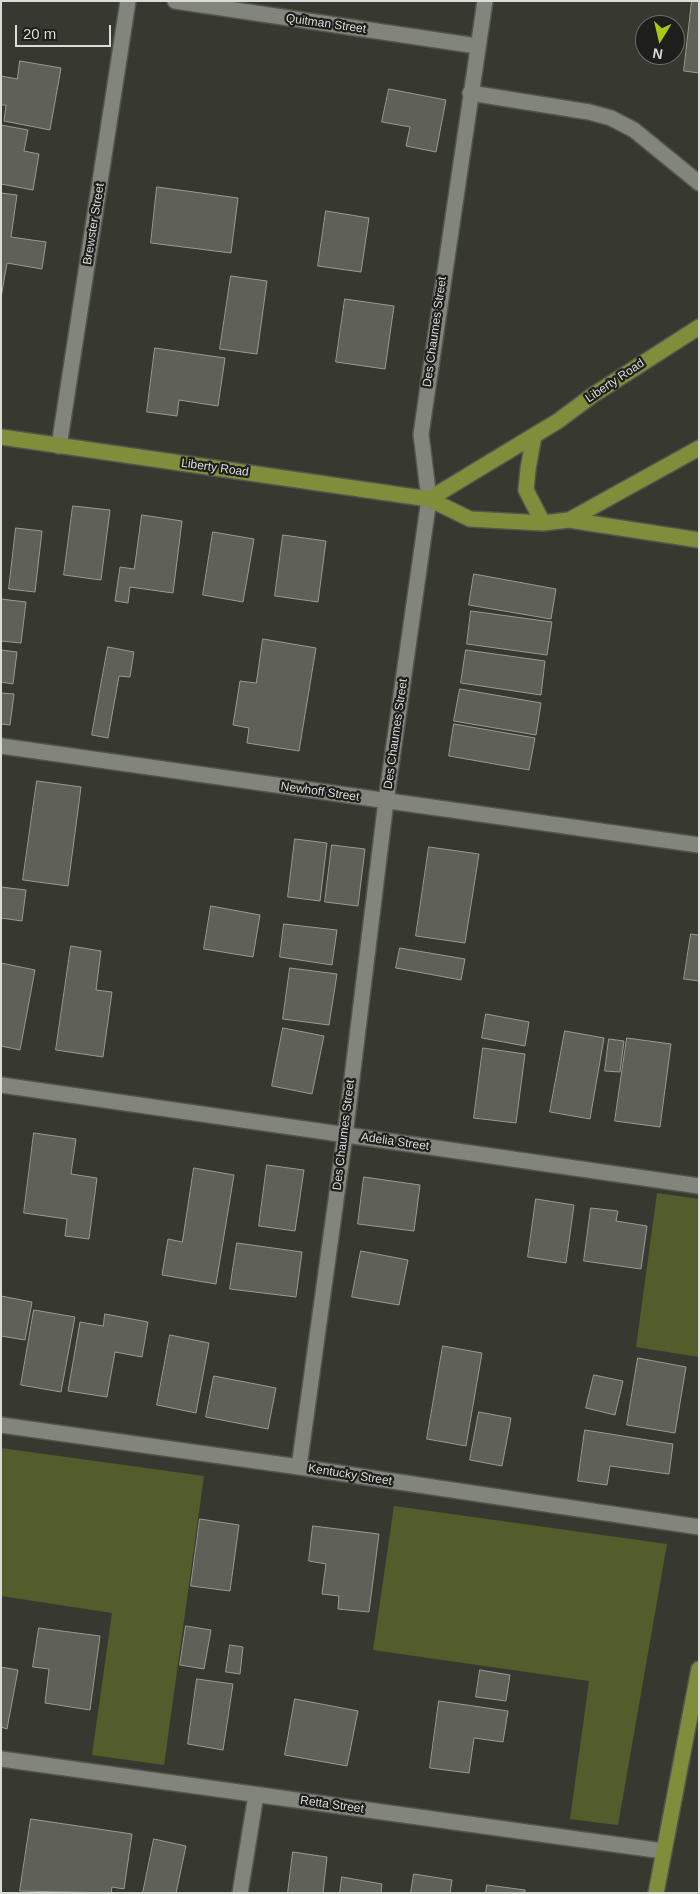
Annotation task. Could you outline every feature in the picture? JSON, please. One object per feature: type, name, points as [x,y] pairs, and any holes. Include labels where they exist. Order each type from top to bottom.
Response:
[{"type":"main road","name":"Liberty Road","points":[[429,499],[558,421],[593,394],[699,327]]},
{"type":"main road","points":[[534,436],[526,490],[544,523]]},
{"type":"main road","name":"Liberty Road","points":[[1,437],[429,499],[470,519],[544,523],[569,520],[699,448]]},
{"type":"main road","points":[[569,520],[699,540]]},
{"type":"main road","points":[[656,1893],[699,1668]]},
{"type":"street","name":"Brewster Street","points":[[59,446],[128,1]]},
{"type":"street","name":"Quitman Street","points":[[175,1],[477,46]]},
{"type":"street","name":"Des Chaumes Street","points":[[299,1467],[345,1135],[386,801],[429,499],[421,434],[485,1]]},
{"type":"street","points":[[470,93],[589,112],[611,118],[634,130],[699,183]]},
{"type":"street","name":"Newhoff Street","points":[[1,746],[699,845]]},
{"type":"street","name":"Adelia Street","points":[[1,1085],[699,1186]]},
{"type":"street","name":"Kentucky Street","points":[[1,1425],[299,1467],[699,1527]]},
{"type":"street","name":"Retta Street","points":[[1,1759],[664,1851]]},
{"type":"street","points":[[240,1893],[256,1795]]},
{"type":"green space","points":[[657,1193],[699,1199],[699,1357],[636,1347]]},
{"type":"green space","points":[[1,1448],[204,1476],[164,1765],[92,1755],[112,1613],[1,1596]]},
{"type":"green space","points":[[394,1506],[667,1544],[618,1825],[570,1819],[589,1681],[373,1650]]},
{"type":"building","points":[[692,1],[699,1],[699,73],[684,71]]},
{"type":"building","points":[[20,61],[61,68],[50,130],[4,121],[6,105],[1,105],[1,76],[17,79]]},
{"type":"building","points":[[389,89],[446,100],[436,152],[406,146],[410,127],[382,122]]},
{"type":"building","points":[[1,125],[28,130],[24,151],[39,154],[33,190],[1,184]]},
{"type":"building","points":[[157,187],[238,198],[231,253],[151,243]]},
{"type":"building","points":[[1,193],[17,195],[11,237],[46,242],[42,269],[7,263],[1,298]]},
{"type":"building","points":[[326,211],[369,218],[361,272],[318,266]]},
{"type":"building","points":[[231,276],[267,281],[257,354],[220,349]]},
{"type":"building","points":[[345,299],[394,306],[385,369],[336,362]]},
{"type":"building","points":[[155,348],[225,358],[218,406],[179,400],[177,416],[147,412]]},
{"type":"building","points":[[73,506],[110,510],[101,580],[64,575]]},
{"type":"building","points":[[142,515],[182,521],[173,593],[130,587],[128,603],[115,601],[120,567],[134,569]]},
{"type":"building","points":[[16,528],[42,531],[35,592],[9,589]]},
{"type":"building","points":[[213,532],[254,539],[243,602],[203,595]]},
{"type":"building","points":[[283,535],[326,541],[318,602],[275,596]]},
{"type":"building","points":[[474,574],[556,589],[551,619],[469,605]]},
{"type":"building","points":[[1,599],[26,602],[21,643],[1,641]]},
{"type":"building","points":[[471,611],[552,622],[547,655],[467,644]]},
{"type":"building","points":[[263,639],[316,648],[299,751],[247,743],[249,728],[233,725],[240,681],[256,683]]},
{"type":"building","points":[[108,647],[134,652],[130,677],[119,676],[108,738],[92,735]]},
{"type":"building","points":[[1,650],[17,652],[13,684],[1,682]]},
{"type":"building","points":[[466,650],[545,661],[541,695],[461,683]]},
{"type":"building","points":[[460,689],[541,703],[536,735],[454,721]]},
{"type":"building","points":[[1,693],[14,694],[10,725],[1,724]]},
{"type":"building","points":[[454,724],[535,738],[529,770],[449,756]]},
{"type":"building","points":[[37,781],[81,787],[68,886],[23,880]]},
{"type":"building","points":[[295,839],[327,843],[320,901],[288,897]]},
{"type":"building","points":[[332,845],[365,849],[358,906],[325,902]]},
{"type":"building","points":[[429,847],[479,854],[465,943],[416,936]]},
{"type":"building","points":[[1,887],[26,890],[22,921],[1,918]]},
{"type":"building","points":[[211,906],[260,915],[253,957],[204,949]]},
{"type":"building","points":[[284,924],[337,930],[332,965],[280,957]]},
{"type":"building","points":[[691,934],[699,935],[699,981],[684,979]]},
{"type":"building","points":[[71,946],[101,951],[96,990],[112,992],[103,1057],[56,1050]]},
{"type":"building","points":[[400,948],[465,959],[461,980],[396,968]]},
{"type":"building","points":[[1,963],[35,970],[20,1050],[1,1046]]},
{"type":"building","points":[[290,968],[337,974],[329,1025],[283,1019]]},
{"type":"building","points":[[486,1014],[529,1022],[525,1046],[482,1038]]},
{"type":"building","points":[[283,1028],[324,1036],[312,1094],[272,1086]]},
{"type":"building","points":[[565,1031],[604,1038],[590,1119],[550,1112]]},
{"type":"building","points":[[627,1038],[671,1044],[660,1127],[615,1121]]},
{"type":"building","points":[[609,1039],[624,1041],[620,1072],[605,1071]]},
{"type":"building","points":[[483,1048],[525,1054],[516,1123],[474,1118]]},
{"type":"building","points":[[34,1133],[76,1139],[71,1174],[97,1178],[89,1239],[65,1236],[67,1219],[24,1213]]},
{"type":"building","points":[[267,1165],[304,1170],[295,1231],[259,1226]]},
{"type":"building","points":[[194,1168],[234,1175],[216,1284],[162,1275],[168,1239],[182,1242]]},
{"type":"building","points":[[364,1177],[420,1185],[414,1231],[358,1224]]},
{"type":"building","points":[[536,1199],[574,1205],[566,1263],[528,1257]]},
{"type":"building","points":[[591,1208],[618,1211],[616,1221],[647,1226],[641,1269],[584,1261]]},
{"type":"building","points":[[237,1243],[302,1252],[296,1297],[230,1289]]},
{"type":"building","points":[[361,1251],[408,1260],[399,1305],[352,1297]]},
{"type":"building","points":[[1,1296],[32,1302],[25,1340],[1,1336]]},
{"type":"building","points":[[34,1310],[75,1317],[61,1392],[21,1385]]},
{"type":"building","points":[[105,1314],[148,1322],[142,1357],[115,1352],[107,1397],[68,1391],[80,1322],[103,1326]]},
{"type":"building","points":[[170,1335],[209,1343],[196,1413],[157,1405]]},
{"type":"building","points":[[443,1346],[482,1353],[466,1446],[427,1439]]},
{"type":"building","points":[[638,1358],[686,1367],[675,1433],[627,1425]]},
{"type":"building","points":[[594,1375],[623,1381],[615,1415],[586,1408]]},
{"type":"building","points":[[214,1376],[276,1388],[268,1429],[206,1417]]},
{"type":"building","points":[[479,1412],[511,1418],[502,1466],[470,1460]]},
{"type":"building","points":[[585,1430],[673,1444],[669,1474],[610,1466],[607,1485],[578,1481]]},
{"type":"building","points":[[200,1519],[239,1525],[230,1591],[191,1586]]},
{"type":"building","points":[[313,1526],[379,1534],[369,1612],[338,1609],[339,1596],[322,1594],[326,1564],[309,1561]]},
{"type":"building","points":[[186,1626],[211,1630],[204,1669],[180,1665]]},
{"type":"building","points":[[39,1628],[100,1636],[90,1710],[45,1703],[49,1669],[33,1667]]},
{"type":"building","points":[[230,1645],[243,1647],[240,1674],[226,1672]]},
{"type":"building","points":[[1,1667],[18,1670],[7,1729],[1,1727]]},
{"type":"building","points":[[480,1670],[510,1675],[506,1701],[476,1697]]},
{"type":"building","points":[[197,1679],[233,1684],[223,1750],[188,1744]]},
{"type":"building","points":[[295,1699],[358,1711],[347,1766],[285,1755]]},
{"type":"building","points":[[439,1701],[508,1711],[503,1742],[474,1738],[469,1773],[430,1768]]},
{"type":"building","points":[[31,1819],[132,1834],[124,1889],[112,1887],[111,1893],[20,1891]]},
{"type":"building","points":[[154,1839],[186,1846],[176,1893],[143,1893]]},
{"type":"building","points":[[293,1852],[327,1857],[323,1893],[288,1893]]},
{"type":"building","points":[[414,1874],[452,1880],[450,1893],[411,1893]]},
{"type":"building","points":[[342,1877],[382,1884],[381,1893],[340,1893]]},
{"type":"building","points":[[487,1885],[525,1890],[525,1893],[486,1893]]}]
